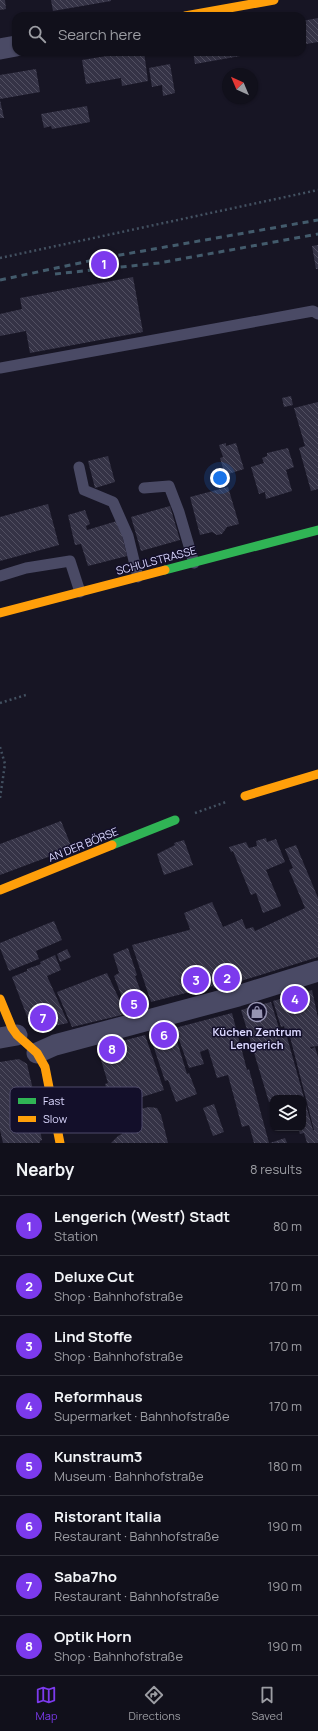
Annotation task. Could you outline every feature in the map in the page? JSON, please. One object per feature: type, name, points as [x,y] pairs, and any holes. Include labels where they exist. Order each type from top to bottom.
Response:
[{"type":"street","points":[[207,12],[274,0]]},
{"type":"street","points":[[0,49],[12,47]]},
{"type":"street","name":"SCHULSTRASSE","points":[[0,613],[318,530]]},
{"type":"street","points":[[245,796],[318,774]]},
{"type":"street","name":"AN DER BÖRSE","points":[[0,890],[176,820]]},
{"type":"street","points":[[37,1053],[55,1045],[238,996],[318,971]]},
{"type":"street","points":[[0,999],[8,1020],[8,1036],[37,1053],[45,1067],[49,1087]]},
{"type":"street","points":[[58,1133],[60,1143]]},
{"type":"lane","points":[[0,368],[313,311],[318,314]]},
{"type":"lane","points":[[79,467],[84,490],[113,502],[128,536],[138,577]]},
{"type":"lane","points":[[144,488],[169,486],[179,512],[194,562]]},
{"type":"lane","points":[[0,576],[26,568],[70,561],[80,592]]},
{"type":"path","points":[[0,258],[318,190]]},
{"type":"path","points":[[0,703],[26,695]]},
{"type":"path","points":[[0,747],[5,764],[0,798]]},
{"type":"path","points":[[176,820],[245,796]]},
{"type":"building","points":[[0,0],[5,0],[6,9],[0,10]]},
{"type":"building","points":[[51,0],[111,0],[111,1],[53,11]]},
{"type":"building","points":[[318,18],[318,42],[306,44],[306,20]]},
{"type":"building","points":[[106,56],[145,56],[148,81],[122,86],[121,78],[86,84],[82,60]]},
{"type":"building","points":[[194,56],[241,56],[195,64]]},
{"type":"building","points":[[170,64],[175,93],[163,96],[162,85],[152,87],[149,68]]},
{"type":"building","points":[[36,69],[40,92],[0,99],[0,75]]},
{"type":"building","points":[[0,100],[4,118],[0,118]]},
{"type":"building","points":[[87,106],[90,122],[52,129],[51,126],[44,128],[41,114]]},
{"type":"building","points":[[318,245],[318,269],[316,269],[312,246]]},
{"type":"building","points":[[133,277],[143,332],[30,353],[26,331],[0,336],[0,314],[22,309],[20,298]]},
{"type":"building","points":[[291,396],[293,405],[284,407],[282,398]]},
{"type":"building","points":[[318,402],[318,489],[311,491],[299,448],[305,446],[294,408]]},
{"type":"building","points":[[226,443],[226,446],[236,443],[244,469],[225,475],[220,458],[223,457],[219,445]]},
{"type":"building","points":[[288,448],[294,467],[286,470],[292,491],[266,499],[265,492],[259,494],[251,467],[264,463],[262,458],[267,456],[267,453]]},
{"type":"building","points":[[108,456],[115,482],[95,488],[88,461]]},
{"type":"building","points":[[228,487],[239,524],[227,527],[222,534],[217,535],[212,532],[200,535],[190,497]]},
{"type":"building","points":[[48,504],[59,545],[0,561],[0,517]]},
{"type":"building","points":[[170,506],[180,540],[141,551],[131,517]]},
{"type":"building","points":[[85,510],[90,524],[86,526],[87,530],[117,521],[127,556],[88,566],[81,544],[75,545],[68,515]]},
{"type":"building","points":[[61,821],[72,848],[0,875],[0,844]]},
{"type":"building","points":[[266,838],[267,842],[276,839],[285,862],[266,870],[281,906],[263,913],[256,893],[251,895],[233,851],[231,852],[229,847],[246,842],[249,848],[257,846],[256,841]]},
{"type":"building","points":[[184,840],[193,865],[164,875],[157,854],[175,845],[174,843]]},
{"type":"building","points":[[296,845],[318,898],[318,957],[244,980],[214,988],[213,986],[151,1002],[132,945],[189,930],[190,929],[184,913],[212,902],[223,927],[242,919],[246,929],[253,927],[255,931],[305,908],[289,870],[293,868],[285,849]]},
{"type":"building","points":[[54,921],[62,940],[36,951],[39,959],[9,971],[0,948],[0,943]]},
{"type":"building","points":[[128,948],[137,975],[135,976],[147,1008],[128,1013],[114,976],[119,973],[113,954]]},
{"type":"building","points":[[67,949],[71,957],[60,962],[57,954]]},
{"type":"building","points":[[55,955],[61,970],[47,976],[68,1023],[40,1029],[30,1024],[12,977],[41,964],[40,962]]},
{"type":"building","points":[[107,973],[126,1014],[72,1027],[57,992]]},
{"type":"building","points":[[312,990],[318,1018],[318,1046],[310,1047],[311,1049],[315,1047],[318,1057],[318,1143],[307,1143],[304,1133],[300,1134],[299,1131],[306,1131],[306,1105],[314,1130],[288,1029],[285,1030],[284,1026],[281,1027],[273,1001]]},
{"type":"building","points":[[271,1002],[282,1038],[287,1037],[303,1095],[270,1095],[269,1102],[241,1010]]},
{"type":"building","points":[[232,1013],[269,1143],[254,1143],[249,1125],[242,1127],[228,1075],[217,1078],[208,1049],[200,1052],[204,1064],[189,1068],[175,1028]]},
{"type":"building","points":[[173,1028],[187,1074],[189,1073],[197,1094],[176,1102],[168,1080],[165,1081],[150,1036]]},
{"type":"building","points":[[145,1035],[164,1090],[142,1097],[142,1087],[106,1087],[105,1084],[108,1083],[97,1047],[111,1042],[111,1044]]},
{"type":"building","points":[[19,1059],[27,1064],[32,1087],[10,1087],[10,1133],[41,1133],[42,1140],[40,1143],[3,1143],[0,1130],[0,1062]]},
{"type":"building","points":[[214,1104],[224,1132],[213,1136],[203,1108]]},
{"type":"building","points":[[149,1107],[157,1108],[161,1115],[168,1143],[111,1143],[122,1133],[142,1133],[142,1109]]},
{"type":"building","points":[[285,1138],[287,1143],[270,1143]]},
{"type":"railway","points":[[0,280],[103,258],[318,220]]},
{"type":"railway","points":[[55,274],[159,263],[318,234]]},
{"type":"traffic: fast","points":[[165,570],[318,530]]},
{"type":"traffic: fast","points":[[112,845],[175,820]]},
{"type":"traffic: slow","points":[[207,12],[274,0]]},
{"type":"traffic: slow","points":[[0,613],[165,570]]},
{"type":"traffic: slow","points":[[245,796],[318,774]]},
{"type":"traffic: slow","points":[[0,890],[112,845]]},
{"type":"traffic: slow","points":[[0,999],[12,1028],[17,1035],[37,1053],[45,1067],[49,1087]]},
{"type":"traffic: slow","points":[[58,1133],[60,1143]]},
{"type":"place","name":"Lengerich (Westf) Stadt","points":[[104,264]]},
{"type":"place","name":"Deluxe Cut","points":[[227,978]]},
{"type":"place","name":"Lind Stoffe","points":[[196,980]]},
{"type":"place","name":"Reformhaus","points":[[295,999]]},
{"type":"place","name":"Kunstraum3","points":[[134,1004]]},
{"type":"place","name":"Küchen Zentrum Lengerich","points":[[257,1012]]},
{"type":"place","name":"Saba7ho","points":[[43,1018]]},
{"type":"place","name":"Ristorant Italia","points":[[164,1035]]},
{"type":"place","name":"Optik Horn","points":[[112,1049]]}]
